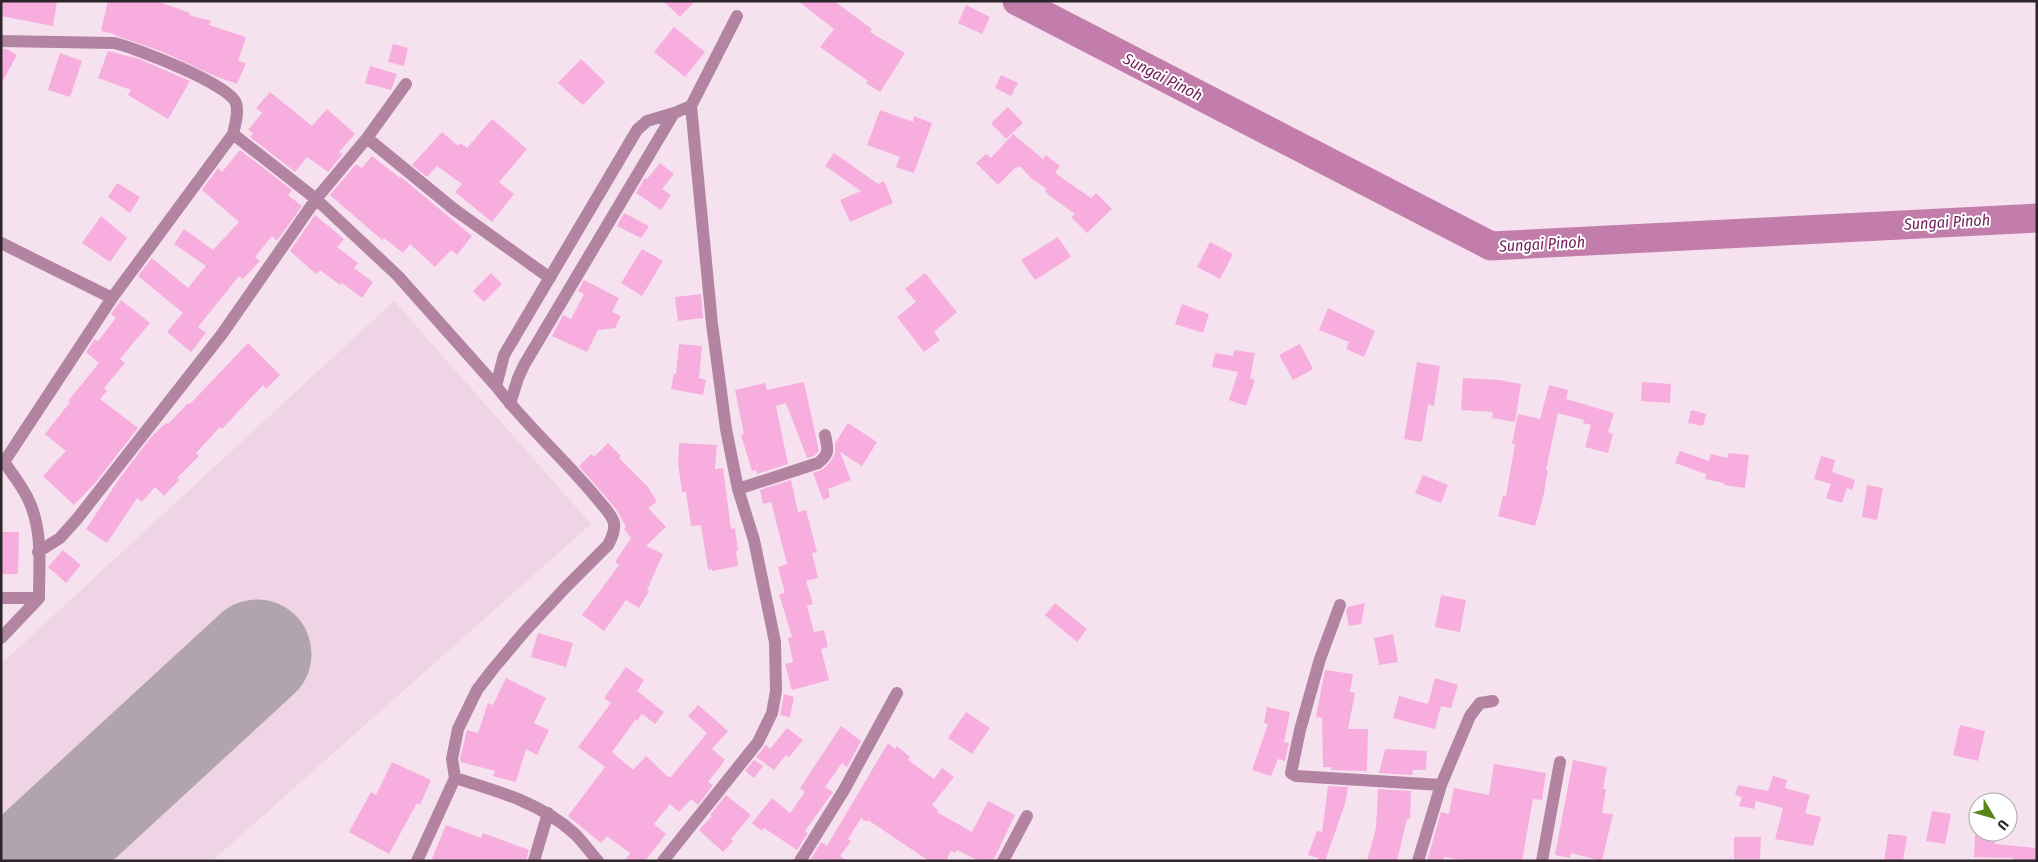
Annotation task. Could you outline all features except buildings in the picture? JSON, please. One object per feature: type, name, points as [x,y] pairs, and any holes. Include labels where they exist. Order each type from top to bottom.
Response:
[{"type":"street","points":[[663,861],[758,742],[772,712],[776,691],[775,642],[754,540],[738,489],[726,429],[712,324],[691,106],[737,16]]},
{"type":"street","points":[[1,41],[114,43],[132,47],[228,92],[236,103],[233,134],[112,298],[3,460],[21,485],[30,503],[38,532],[40,598],[1,638]]},
{"type":"street","points":[[38,552],[60,538],[77,519],[222,334],[316,199],[367,138],[406,84]]},
{"type":"street","points":[[496,386],[504,355],[637,130],[647,121],[691,106]]},
{"type":"street","points":[[510,404],[524,365],[674,113]]},
{"type":"street","points":[[233,134],[316,199],[398,276],[510,404],[587,486],[614,523],[613,536],[608,545],[525,631],[477,690],[458,729],[452,759],[455,778],[417,861]]},
{"type":"street","points":[[367,138],[455,210],[550,278]]},
{"type":"street","points":[[1,243],[112,298]]},
{"type":"street","points":[[738,489],[818,463],[825,457],[828,449],[825,435]]},
{"type":"street","points":[[1,598],[40,598]]},
{"type":"street","points":[[1340,606],[1320,659],[1300,730],[1291,773],[1296,776],[1441,785]]},
{"type":"street","points":[[800,861],[844,790],[897,693]]},
{"type":"street","points":[[1418,861],[1441,785],[1474,709],[1480,702],[1493,701]]},
{"type":"street","points":[[1542,861],[1560,762]]},
{"type":"street","points":[[455,778],[522,799],[548,813],[575,834],[598,861]]},
{"type":"street","points":[[534,861],[548,813]]},
{"type":"street","points":[[1003,861],[1027,816]]},
{"type":"shaded area","points":[[394,301],[591,524],[212,861],[1,861],[1,664]]},
{"type":"waterway","name":"Sungai Pinoh","points":[[1017,1],[1491,246],[2037,218]]},
{"type":"runway","points":[[32,861],[257,654]]}]
